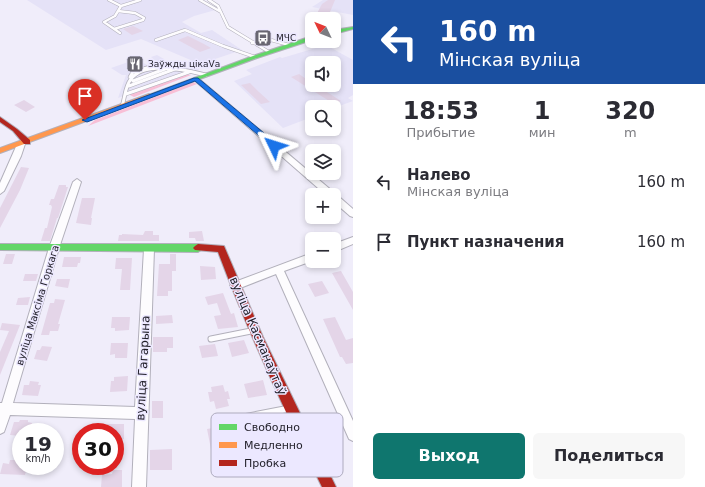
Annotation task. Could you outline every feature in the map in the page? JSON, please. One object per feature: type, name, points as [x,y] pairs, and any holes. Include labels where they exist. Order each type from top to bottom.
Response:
[{"type":"street","points":[[341,31],[353,28]]},
{"type":"street","points":[[0,152],[122,106],[193,75],[206,75],[305,40]]},
{"type":"street","points":[[193,75],[323,188]]},
{"type":"street","points":[[0,119],[15,130],[24,143]]},
{"type":"street","points":[[0,191],[24,143]]},
{"type":"street","name":"вуліца Максіма Горкага","points":[[0,428],[3,409],[76,182]]},
{"type":"street","points":[[341,203],[353,214]]},
{"type":"street","points":[[341,245],[353,240]]},
{"type":"street","points":[[0,247],[149,248]]},
{"type":"street","name":"вуліца Касманаўтаў","points":[[149,248],[221,248],[235,286],[291,413]]},
{"type":"street","name":"вуліца Гагарына","points":[[139,487],[149,248]]},
{"type":"street","points":[[235,286],[305,260]]},
{"type":"street","points":[[279,270],[353,435]]},
{"type":"street","points":[[3,409],[141,413]]},
{"type":"street","name":"вуліца Касманаўтаў","points":[[324,477],[329,487]]},
{"type":"lane","points":[[110,0],[121,6]]},
{"type":"lane","points":[[120,33],[104,22],[115,16],[121,6],[140,0]]},
{"type":"lane","points":[[200,0],[221,12]]},
{"type":"lane","points":[[210,0],[218,6],[228,27],[269,52]]},
{"type":"lane","points":[[114,29],[143,20],[144,18],[135,13],[118,11]]},
{"type":"lane","points":[[156,40],[186,30],[223,46],[255,57]]},
{"type":"lane","points":[[252,43],[266,38],[289,45]]},
{"type":"lane","points":[[122,106],[128,86],[136,74],[156,68],[176,69],[193,75]]},
{"type":"lane","points":[[128,86],[176,69]]},
{"type":"lane","points":[[126,94],[193,75]]},
{"type":"lane","points":[[211,339],[251,331]]},
{"type":"lane","points":[[264,413],[288,408]]},
{"type":"shaded area","points":[[27,0],[203,0],[219,9],[194,16],[182,22],[201,33],[212,30],[242,50],[200,64],[141,39],[106,50]]},
{"type":"shaded area","points":[[323,0],[353,0],[353,15],[341,12],[312,7]]},
{"type":"shaded area","points":[[316,48],[331,48],[353,60],[353,95],[348,98],[353,101],[341,105],[341,100],[305,100],[305,120],[283,128],[234,81],[252,74],[246,70],[280,57],[282,58]]},
{"type":"shaded area","points":[[157,55],[164,59],[162,60],[163,62],[169,62],[168,63],[177,67],[200,69],[118,98],[126,75],[122,75],[111,68],[137,59],[147,65],[157,62],[151,57]]},
{"type":"shaded area","points":[[186,74],[191,75],[134,97],[130,95],[130,94]]},
{"type":"shaded area","points":[[193,82],[197,84],[88,126],[95,120]]},
{"type":"building","points":[[328,0],[335,0],[330,12],[318,12],[322,4]]},
{"type":"building","points":[[133,26],[143,31],[132,35],[123,29]]},
{"type":"building","points":[[188,36],[211,48],[200,52],[178,40]]},
{"type":"building","points":[[299,74],[305,78],[305,86],[291,77]]},
{"type":"building","points":[[250,83],[270,102],[261,104],[241,85]]},
{"type":"building","points":[[315,92],[327,92],[339,100],[328,100]]},
{"type":"building","points":[[24,100],[35,107],[26,112],[14,105]]},
{"type":"building","points":[[21,167],[29,168],[20,190],[0,228],[0,208]]},
{"type":"building","points":[[59,185],[66,185],[66,187],[68,187],[50,241],[41,241],[45,228],[47,228],[52,207],[49,205],[51,199],[54,199]]},
{"type":"building","points":[[82,198],[95,198],[91,225],[76,223]]},
{"type":"building","points":[[145,231],[153,231],[153,235],[159,235],[159,241],[118,241],[119,235],[143,235]]},
{"type":"building","points":[[202,231],[204,241],[196,241],[195,238],[189,238],[189,232]]},
{"type":"building","points":[[6,254],[15,254],[12,264],[3,264]]},
{"type":"building","points":[[170,254],[176,254],[176,271],[172,271],[172,291],[168,291],[168,296],[157,296],[159,264],[170,264]]},
{"type":"building","points":[[64,257],[81,257],[80,263],[78,263],[77,267],[62,267]]},
{"type":"building","points":[[116,258],[132,258],[130,290],[120,290],[122,269],[115,269]]},
{"type":"building","points":[[200,266],[215,267],[216,279],[201,280]]},
{"type":"building","points":[[341,271],[353,292],[353,310],[332,273]]},
{"type":"building","points":[[25,274],[38,274],[36,281],[23,281]]},
{"type":"building","points":[[57,279],[70,279],[68,288],[55,286]]},
{"type":"building","points":[[322,281],[329,293],[315,297],[308,284]]},
{"type":"building","points":[[223,293],[231,314],[234,313],[238,327],[218,329],[214,316],[221,315],[217,303],[208,305],[205,297]]},
{"type":"building","points":[[30,297],[28,305],[16,305],[18,298]]},
{"type":"building","points":[[55,299],[65,300],[58,324],[60,324],[58,331],[50,331],[49,335],[41,335],[50,303],[54,303]]},
{"type":"building","points":[[172,315],[173,323],[156,324],[156,316]]},
{"type":"building","points":[[112,317],[130,317],[129,330],[115,331],[115,328],[111,328]]},
{"type":"building","points":[[335,317],[346,340],[353,338],[353,363],[346,364],[342,357],[340,357],[323,319]]},
{"type":"building","points":[[2,323],[20,325],[0,375],[0,352],[9,331],[0,330]]},
{"type":"building","points":[[153,337],[173,337],[173,348],[167,348],[167,352],[153,352]]},
{"type":"building","points":[[244,340],[249,353],[232,357],[228,343]]},
{"type":"building","points":[[111,343],[128,343],[127,358],[115,358],[115,354],[110,355]]},
{"type":"building","points":[[215,344],[218,356],[202,358],[199,346]]},
{"type":"building","points":[[42,346],[52,347],[47,361],[34,359],[37,350],[40,350]]},
{"type":"building","points":[[128,376],[127,391],[110,392],[111,381],[114,381],[114,377]]},
{"type":"building","points":[[263,380],[267,395],[248,398],[244,384]]},
{"type":"building","points":[[30,381],[39,382],[38,385],[41,385],[38,396],[22,395],[24,385],[29,385]]},
{"type":"building","points":[[223,385],[225,392],[228,391],[230,399],[227,399],[229,406],[216,409],[214,401],[210,402],[208,392],[212,392],[211,387]]},
{"type":"building","points":[[152,401],[163,401],[163,418],[152,418]]},
{"type":"building","points":[[20,420],[28,420],[28,422],[32,423],[14,423],[19,422]]},
{"type":"building","points":[[211,428],[211,449],[207,429]]},
{"type":"building","points":[[172,449],[172,470],[150,470],[150,450]]},
{"type":"building","points":[[10,460],[12,460],[12,474],[0,474],[3,463],[9,464]]},
{"type":"building","points":[[102,475],[122,475],[122,487],[101,487]]},
{"type":"traffic: fast","points":[[341,31],[353,28]]},
{"type":"traffic: fast","points":[[149,96],[305,40]]},
{"type":"traffic: fast","points":[[0,247],[198,248]]},
{"type":"traffic: slow","points":[[0,151],[149,96]]},
{"type":"traffic: jam","points":[[0,119],[15,130],[27,142]]},
{"type":"traffic: jam","points":[[198,248],[221,248],[258,339],[293,413]]},
{"type":"traffic: jam","points":[[324,477],[329,487]]},
{"type":"place","name":"МЧС","points":[[263,38]]},
{"type":"place","name":"Заўжды цікаVа","points":[[135,64]]},
{"type":"route","points":[[85,120],[196,79],[274,146]]}]
